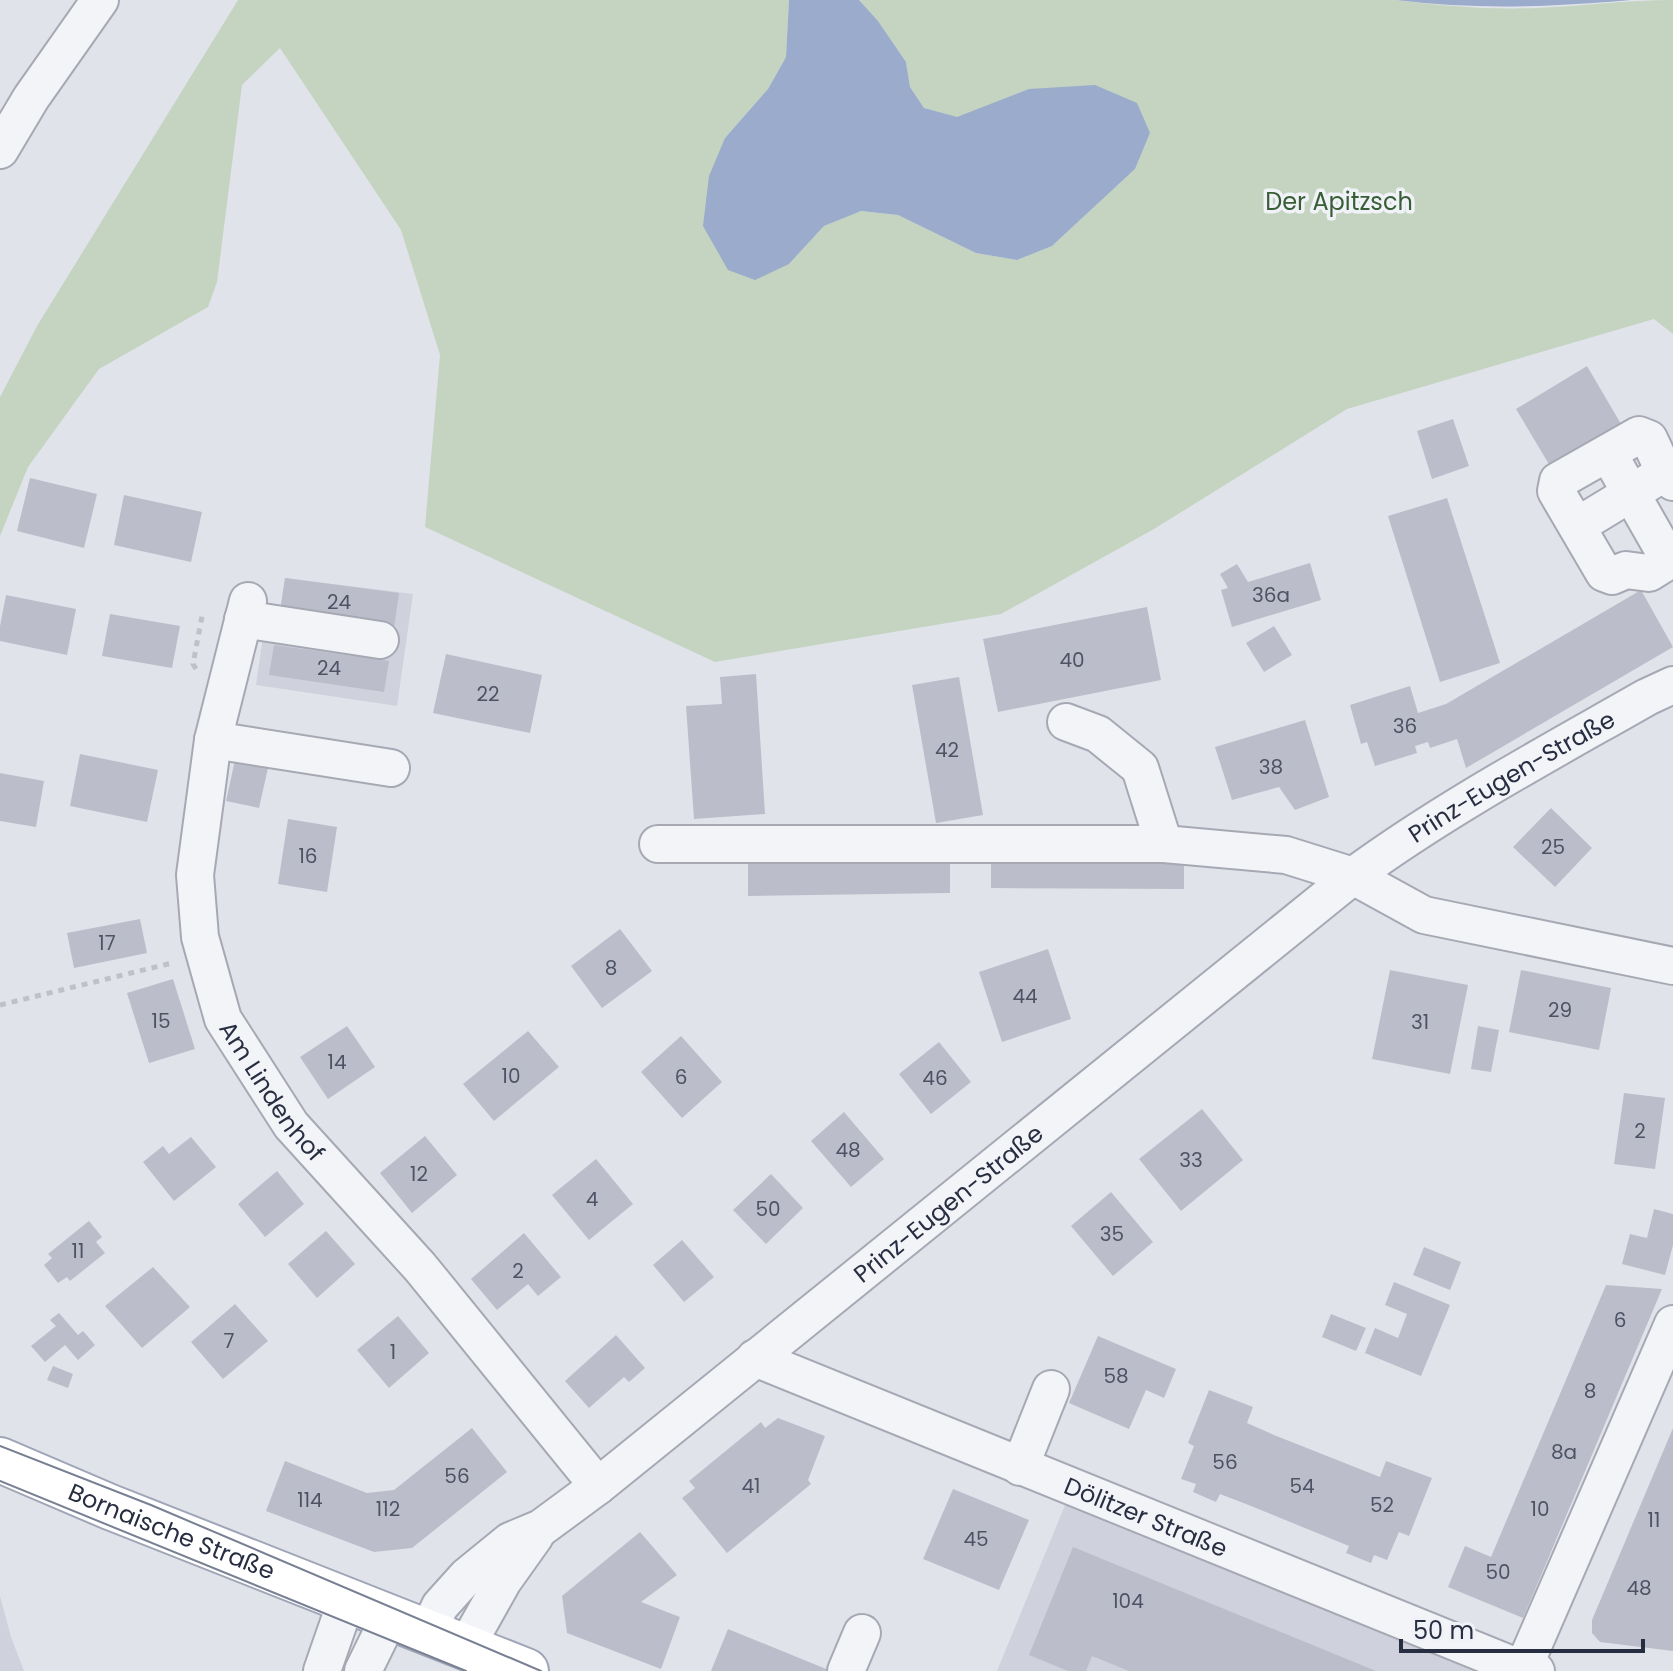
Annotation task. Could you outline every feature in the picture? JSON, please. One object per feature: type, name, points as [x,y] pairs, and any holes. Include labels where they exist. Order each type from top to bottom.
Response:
[{"type":"main road","name":"Bornaische Straße","points":[[0,1460],[110,1507],[526,1671]]},
{"type":"street","points":[[0,150],[31,98],[100,0]]},
{"type":"street","points":[[1577,526],[1630,492],[1669,478],[1649,439],[1639,435],[1558,481],[1556,491],[1604,573],[1612,576],[1626,570],[1649,573],[1669,569],[1630,492],[1608,453]]},
{"type":"street","name":"Am Lindenhof","points":[[380,640],[245,610],[213,740],[197,841],[195,875],[200,937],[223,1019],[291,1125],[420,1267],[598,1486]]},
{"type":"street","name":"Prinz-Eugen-Straße","points":[[428,1631],[440,1606],[467,1576],[510,1541],[541,1528],[598,1486],[1353,876],[1491,786],[1673,685]]},
{"type":"street","points":[[1066,722],[1098,734],[1140,768],[1164,844]]},
{"type":"street","points":[[213,740],[391,768]]},
{"type":"street","points":[[658,844],[1164,844],[1286,855],[1353,876],[1424,915],[1673,966]]},
{"type":"street","points":[[1527,1670],[1673,1324]]},
{"type":"street","name":"Dölitzer Straße","points":[[755,1358],[1527,1670]]},
{"type":"street","points":[[1020,1467],[1051,1389]]},
{"type":"street","points":[[322,1671],[347,1599]]},
{"type":"street","points":[[363,1671],[428,1631]]},
{"type":"street","points":[[846,1671],[862,1633]]},
{"type":"path","points":[[200,676],[193,664],[203,611]]},
{"type":"path","points":[[0,1005],[175,962]]},
{"type":"shaded area","points":[[285,578],[413,594],[397,706],[256,685],[267,609],[280,611]]},
{"type":"shaded area","points":[[1072,1488],[1522,1671],[997,1671]]},
{"type":"shaded area","points":[[0,1596],[11,1637],[24,1671],[0,1671]]},
{"type":"green space","name":"Der Apitzsch","points":[[238,0],[789,0],[786,57],[768,89],[725,138],[789,264],[824,226],[860,211],[898,215],[976,253],[1017,260],[1052,246],[1135,169],[1150,133],[1029,89],[957,118],[924,108],[910,87],[906,62],[878,21],[859,0],[1396,0],[1466,7],[1519,8],[1673,0],[1673,334],[1654,319],[1347,409],[1154,529],[1001,614],[715,662],[425,527],[440,355],[401,230],[280,48],[242,85],[217,282],[208,307],[99,369],[28,467],[0,536],[0,397],[37,326]]},
{"type":"water","points":[[789,0],[859,0],[878,21],[906,62],[910,87],[924,108],[957,117],[1029,89],[1095,85],[1137,103],[1150,133],[1135,169],[1052,246],[1017,260],[976,253],[898,215],[861,211],[824,226],[789,264],[755,280],[728,270],[703,226],[709,176],[725,138],[768,89],[786,57]]},
{"type":"water","points":[[1396,0],[1631,0],[1514,6]]},
{"type":"building","points":[[1587,366],[1621,424],[1550,466],[1516,409]]},
{"type":"building","points":[[1453,419],[1469,466],[1432,479],[1417,431]]},
{"type":"building","points":[[30,478],[97,494],[84,548],[17,531]]},
{"type":"building","points":[[124,495],[202,512],[191,562],[114,545]]},
{"type":"building","points":[[1447,498],[1500,663],[1440,682],[1388,516]]},
{"type":"building","points":[[1310,563],[1321,600],[1232,627],[1221,590],[1228,588],[1220,574],[1237,564],[1248,582]]},
{"type":"building","points":[[285,578],[399,593],[394,628],[280,611]]},
{"type":"building","points":[[1641,590],[1673,647],[1466,768],[1457,739],[1430,748],[1428,742],[1415,746],[1417,753],[1375,766],[1367,742],[1361,744],[1350,705],[1410,686],[1418,713],[1446,704]]},
{"type":"building","points":[[6,595],[76,609],[67,655],[0,641]]},
{"type":"building","points":[[1147,607],[1161,680],[998,712],[983,639]]},
{"type":"building","points":[[110,614],[180,626],[172,668],[102,656]]},
{"type":"building","points":[[1274,626],[1292,655],[1264,672],[1246,643]]},
{"type":"building","points":[[274,645],[389,661],[384,692],[269,675]]},
{"type":"building","points":[[446,654],[542,675],[530,733],[433,713]]},
{"type":"building","points":[[756,674],[765,814],[694,819],[686,706],[722,704],[720,677]]},
{"type":"building","points":[[959,677],[983,815],[936,823],[912,685]]},
{"type":"building","points":[[1305,720],[1329,797],[1295,810],[1279,787],[1232,800],[1215,747]]},
{"type":"building","points":[[80,754],[158,770],[147,822],[70,806]]},
{"type":"building","points":[[235,760],[268,768],[259,808],[226,801]]},
{"type":"building","points":[[0,773],[44,781],[36,827],[0,821]]},
{"type":"building","points":[[1551,808],[1592,848],[1555,887],[1513,847]]},
{"type":"building","points":[[288,819],[337,827],[327,892],[278,884]]},
{"type":"building","points":[[950,855],[950,893],[748,896],[748,857]]},
{"type":"building","points":[[991,857],[1184,858],[1184,889],[991,888]]},
{"type":"building","points":[[140,919],[147,953],[74,968],[67,933]]},
{"type":"building","points":[[620,929],[652,971],[602,1008],[571,966]]},
{"type":"building","points":[[1048,949],[1071,1019],[1002,1042],[979,972]]},
{"type":"building","points":[[1390,970],[1468,985],[1450,1074],[1372,1059]]},
{"type":"building","points":[[1521,970],[1611,988],[1599,1050],[1509,1032]]},
{"type":"building","points":[[173,979],[195,1049],[149,1063],[127,993]]},
{"type":"building","points":[[347,1026],[375,1067],[328,1099],[300,1057]]},
{"type":"building","points":[[1478,1026],[1499,1030],[1491,1072],[1471,1069]]},
{"type":"building","points":[[528,1031],[559,1067],[494,1121],[463,1084]]},
{"type":"building","points":[[681,1036],[722,1082],[682,1118],[641,1072]]},
{"type":"building","points":[[939,1042],[971,1082],[931,1114],[899,1074]]},
{"type":"building","points":[[1624,1093],[1665,1098],[1655,1169],[1614,1164]]},
{"type":"building","points":[[1202,1109],[1243,1160],[1181,1211],[1139,1159]]},
{"type":"building","points":[[844,1112],[884,1159],[851,1187],[811,1141]]},
{"type":"building","points":[[425,1136],[457,1175],[412,1213],[380,1173]]},
{"type":"building","points":[[191,1137],[216,1167],[174,1201],[143,1162],[163,1146],[169,1154]]},
{"type":"building","points":[[596,1159],[633,1204],[589,1240],[552,1195]]},
{"type":"building","points":[[277,1171],[304,1204],[265,1237],[238,1204]]},
{"type":"building","points":[[771,1174],[803,1208],[766,1244],[733,1210]]},
{"type":"building","points":[[1111,1192],[1153,1242],[1113,1276],[1071,1226]]},
{"type":"building","points":[[1654,1209],[1673,1214],[1673,1245],[1665,1275],[1622,1264],[1630,1234],[1647,1238]]},
{"type":"building","points":[[89,1221],[102,1237],[96,1242],[105,1253],[70,1281],[67,1277],[58,1283],[44,1265],[52,1258],[48,1254]]},
{"type":"building","points":[[326,1231],[355,1264],[317,1298],[288,1264]]},
{"type":"building","points":[[524,1233],[561,1277],[538,1296],[528,1284],[497,1310],[471,1279]]},
{"type":"building","points":[[682,1240],[714,1277],[684,1302],[653,1265]]},
{"type":"building","points":[[1424,1247],[1461,1262],[1450,1290],[1413,1275]]},
{"type":"building","points":[[153,1267],[190,1307],[142,1348],[105,1306]]},
{"type":"building","points":[[1394,1282],[1450,1305],[1421,1376],[1365,1353],[1375,1328],[1398,1338],[1407,1314],[1385,1305]]},
{"type":"building","points":[[1606,1285],[1662,1289],[1523,1618],[1448,1587],[1465,1546],[1491,1557]]},
{"type":"building","points":[[235,1304],[268,1341],[223,1379],[191,1342]]},
{"type":"building","points":[[59,1313],[78,1335],[83,1331],[95,1345],[78,1360],[65,1345],[45,1362],[31,1346],[56,1326],[50,1320]]},
{"type":"building","points":[[1331,1314],[1366,1328],[1356,1351],[1322,1337]]},
{"type":"building","points":[[398,1316],[429,1353],[389,1388],[357,1350]]},
{"type":"building","points":[[616,1335],[645,1368],[629,1382],[624,1377],[589,1408],[565,1381]]},
{"type":"building","points":[[1098,1336],[1176,1369],[1164,1398],[1146,1390],[1129,1429],[1069,1403]]},
{"type":"building","points":[[53,1366],[73,1374],[68,1388],[47,1380]]},
{"type":"building","points":[[1209,1390],[1253,1407],[1247,1423],[1380,1477],[1386,1461],[1432,1478],[1409,1536],[1399,1532],[1387,1560],[1374,1555],[1371,1563],[1346,1553],[1349,1546],[1246,1504],[1220,1494],[1216,1502],[1193,1492],[1196,1484],[1181,1479],[1194,1446],[1188,1443]]},
{"type":"building","points":[[778,1418],[825,1436],[808,1480],[811,1484],[727,1553],[682,1498],[695,1488],[689,1481],[761,1422],[765,1428]]},
{"type":"building","points":[[472,1428],[507,1472],[412,1548],[374,1552],[266,1511],[285,1461],[367,1493],[394,1490]]},
{"type":"building","points":[[1673,1428],[1673,1651],[1600,1642],[1592,1633],[1592,1620]]},
{"type":"building","points":[[953,1489],[1029,1520],[999,1590],[923,1559]]},
{"type":"building","points":[[640,1532],[677,1575],[641,1602],[680,1617],[661,1669],[567,1633],[562,1596]]},
{"type":"building","points":[[1073,1547],[1376,1671],[1129,1671],[1092,1656],[1086,1671],[1068,1671],[1029,1655]]},
{"type":"building","points":[[728,1629],[831,1671],[711,1671]]},
{"type":"tram line","points":[[0,1446],[151,1505],[541,1671]]},
{"type":"tram line","points":[[0,1481],[466,1671]]}]
